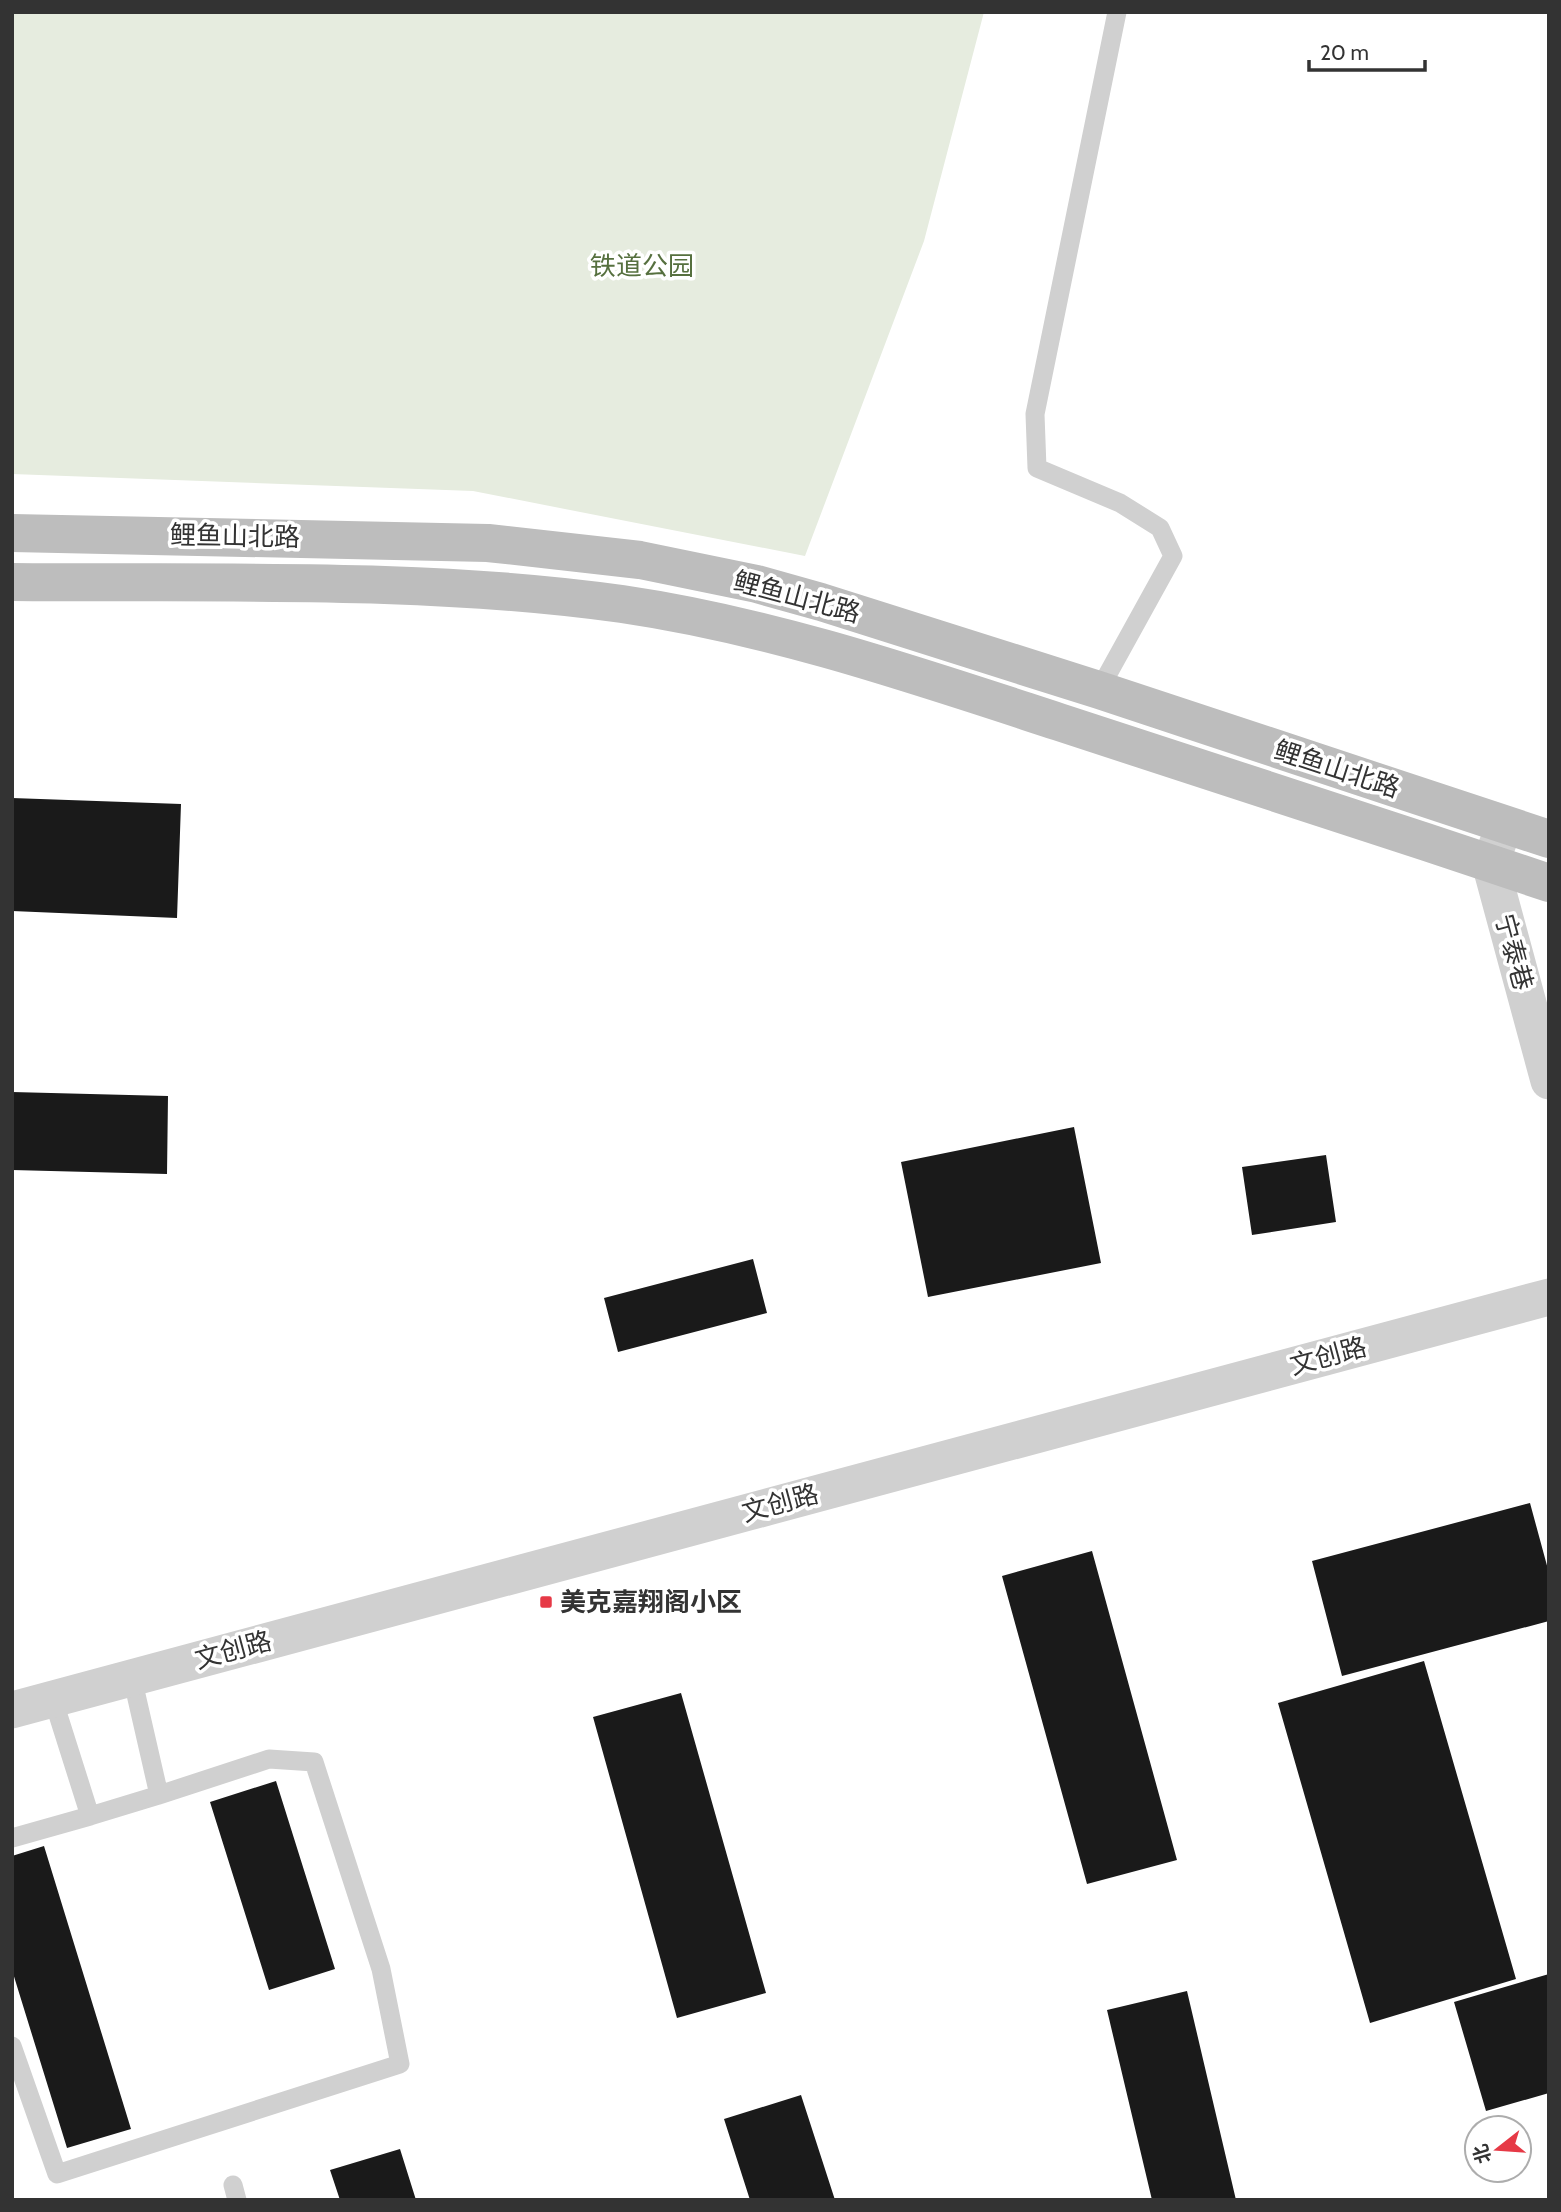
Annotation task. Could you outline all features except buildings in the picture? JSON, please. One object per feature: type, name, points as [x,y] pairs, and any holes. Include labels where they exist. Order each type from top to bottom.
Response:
[{"type":"main road","name":"鲤鱼山北路","points":[[12,533],[488,543],[640,559],[757,584],[821,602],[1099,690],[1529,833]]},
{"type":"main road","name":"鲤鱼山北路","points":[[12,582],[388,586],[523,593],[624,605],[729,623],[884,666],[1518,873]]},
{"type":"street","name":"宁泰巷","points":[[1529,833],[1518,873],[1549,1081]]},
{"type":"street","name":"宁泰巷","points":[[1518,873],[1549,992]]},
{"type":"street","name":"文创路","points":[[12,1710],[1549,1297]]},
{"type":"lane","points":[[1099,690],[1172,556],[1160,528],[1120,503],[1037,468],[1035,414],[1117,12]]},
{"type":"lane","points":[[132,1677],[159,1795]]},
{"type":"lane","points":[[54,1699],[90,1815]]},
{"type":"lane","points":[[12,1838],[269,1759],[314,1762],[381,1969],[400,2063],[57,2174],[12,2046]]},
{"type":"green space","name":"铁道公园","points":[[12,12],[984,12],[924,241],[805,556],[473,491],[12,474]]},
{"type":"place","name":"美克嘉翔阁小区","points":[[546,1602]]}]
